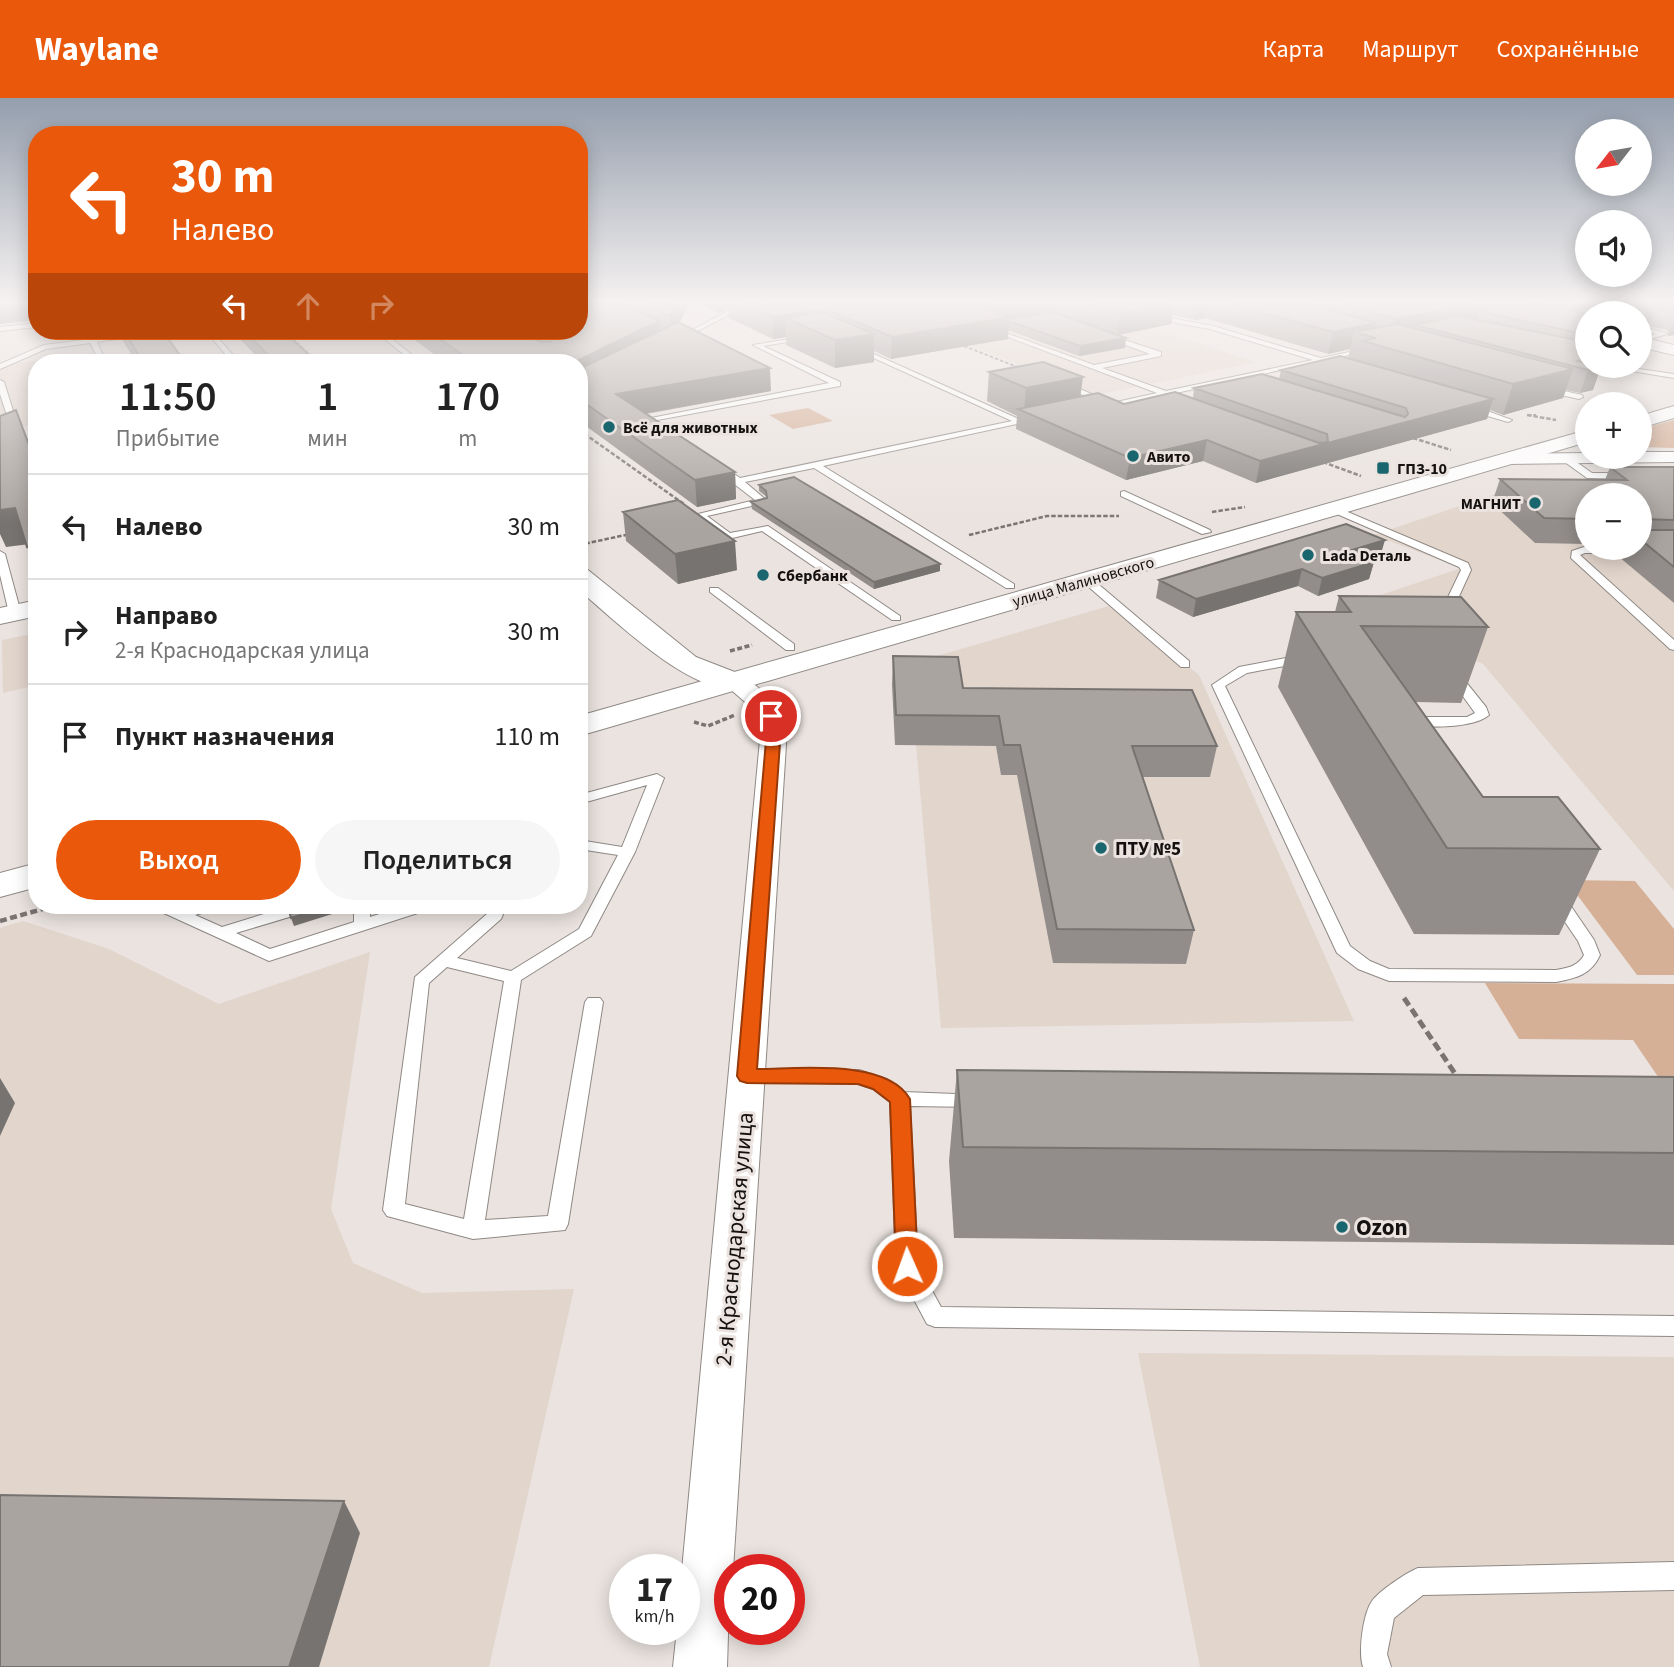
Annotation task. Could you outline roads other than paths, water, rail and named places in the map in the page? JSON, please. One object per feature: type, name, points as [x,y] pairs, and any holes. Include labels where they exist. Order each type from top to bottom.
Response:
[{"type":"main road","points":[[1652,407],[1674,401]]},
{"type":"main road","points":[[1652,418],[1674,412]]},
{"type":"main road","name":"улица Малиновского","points":[[588,723],[718,677],[790,647],[1575,428]]},
{"type":"main road","name":"улица Малиновского","points":[[588,703],[718,677],[1087,580],[1575,439]]},
{"type":"main road","name":"2-я Краснодарская улица","points":[[588,583],[685,663],[718,677]]},
{"type":"main road","points":[[0,864],[28,856]]},
{"type":"main road","points":[[0,886],[28,878]]},
{"type":"street","points":[[1505,459],[1674,457]]},
{"type":"street","name":"2-я Краснодарская улица","points":[[700,1667],[774,729],[763,704],[718,677]]},
{"type":"lane","points":[[668,435],[645,420],[837,384],[823,377]]},
{"type":"lane","points":[[921,377],[1020,422]]},
{"type":"lane","points":[[1117,377],[1163,398]]},
{"type":"lane","points":[[1087,410],[1148,397],[1163,398],[1240,377]]},
{"type":"lane","points":[[1232,379],[1256,387]]},
{"type":"lane","points":[[0,382],[10,417],[0,421]]},
{"type":"lane","points":[[1054,382],[1114,405]]},
{"type":"lane","points":[[1541,387],[1575,396]]},
{"type":"lane","points":[[968,398],[980,396]]},
{"type":"lane","points":[[1459,405],[1508,419]]},
{"type":"lane","points":[[738,481],[1047,417]]},
{"type":"lane","points":[[1565,458],[1590,476],[1637,476]]},
{"type":"lane","points":[[715,465],[762,501],[699,515],[728,536],[764,528],[896,618]]},
{"type":"lane","points":[[815,465],[1010,586]]},
{"type":"lane","points":[[1124,494],[1206,532]]},
{"type":"lane","points":[[1333,509],[1464,565],[1466,570],[1438,632]]},
{"type":"lane","points":[[1674,551],[1584,550],[1576,553],[1576,556],[1674,646]]},
{"type":"lane","points":[[0,555],[17,612]]},
{"type":"lane","points":[[1087,580],[1185,664]]},
{"type":"lane","points":[[714,590],[790,647]]},
{"type":"lane","points":[[1315,653],[1283,664],[1243,670],[1223,681],[1219,689],[1343,948],[1355,962],[1371,971],[1389,975],[1556,976],[1575,973],[1588,965],[1592,955],[1586,940],[1548,887]]},
{"type":"lane","points":[[1399,731],[1398,725],[1411,720],[1469,720],[1482,715],[1481,710],[1440,658]]},
{"type":"lane","points":[[444,961],[513,977],[585,932],[626,852],[657,778],[588,797]]},
{"type":"lane","points":[[588,846],[626,852]]},
{"type":"lane","points":[[180,914],[269,955],[396,914]]},
{"type":"lane","points":[[223,932],[281,914]]},
{"type":"lane","points":[[362,914],[362,925]]},
{"type":"lane","points":[[495,914],[421,981],[394,1210],[473,1230],[557,1224],[594,1002]]},
{"type":"lane","points":[[473,1230],[513,977]]},
{"type":"lane","points":[[747,1076],[859,1077],[880,1084],[900,1099],[993,1100]]},
{"type":"lane","points":[[900,1099],[907,1266],[935,1317],[1674,1325]]},
{"type":"lane","points":[[1377,1667],[1374,1654],[1382,1609],[1418,1582],[1674,1576]]},
{"type":"place","name":"Всё для животных","points":[[609,427]]},
{"type":"place","name":"Авито","points":[[1133,456]]},
{"type":"place","name":"ГПЗ-10","points":[[1383,468]]},
{"type":"place","name":"МАГНИТ","points":[[1535,503]]},
{"type":"place","name":"Lada Dеталь","points":[[1308,555]]},
{"type":"place","name":"Сбербанк","points":[[763,575]]},
{"type":"place","name":"ПТУ №5","points":[[1101,848]]},
{"type":"place","name":"Ozon","points":[[1342,1227]]}]
